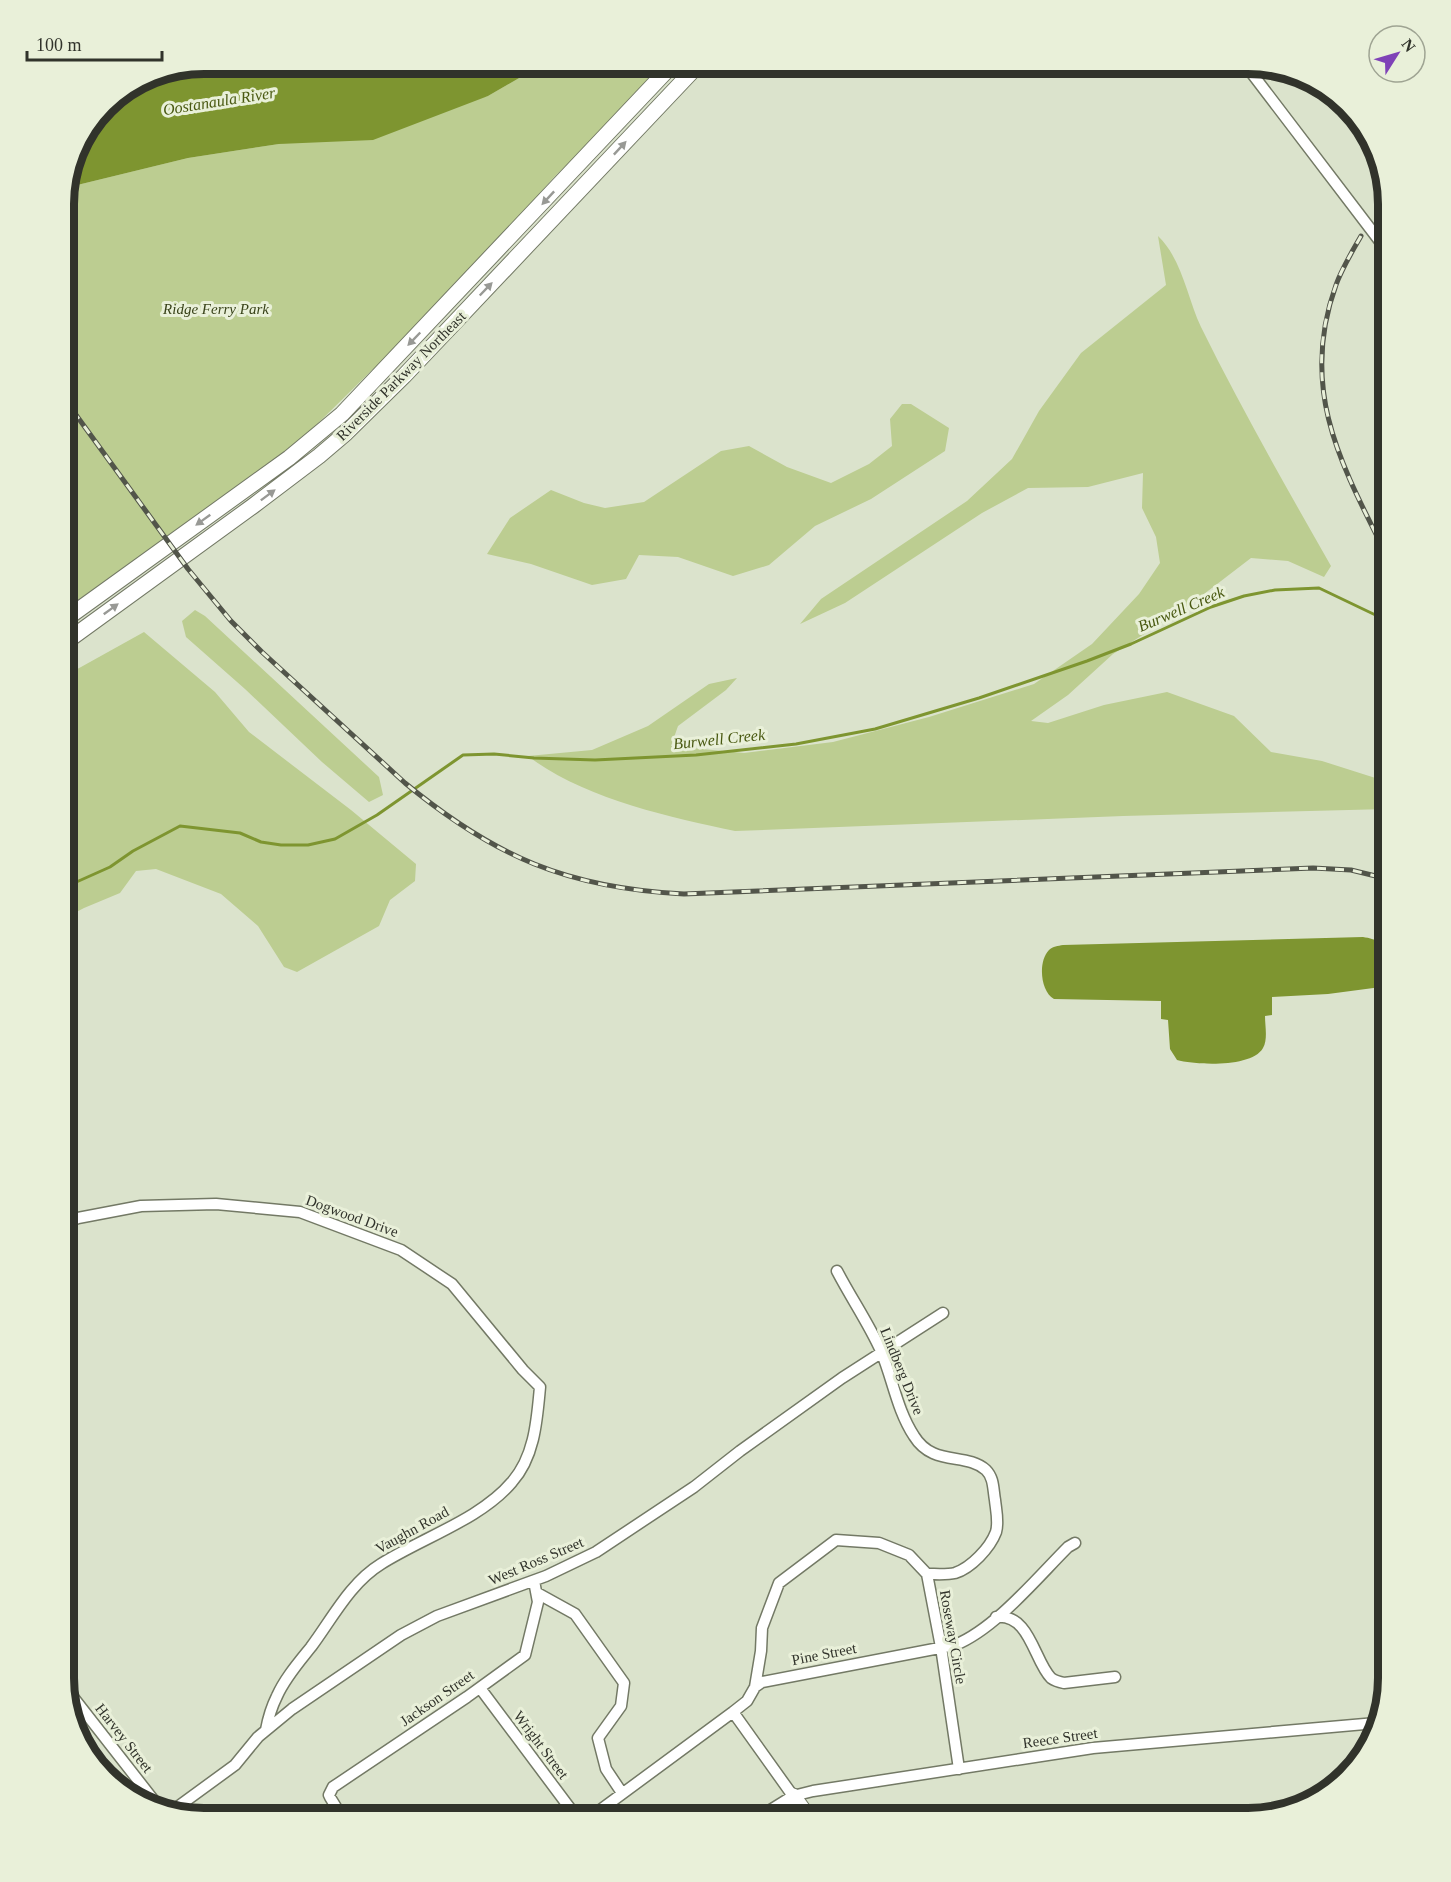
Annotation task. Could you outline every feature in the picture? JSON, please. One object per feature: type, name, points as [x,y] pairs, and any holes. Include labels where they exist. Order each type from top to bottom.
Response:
[{"type":"main road","name":"Riverside Parkway Northeast","points":[[74,613],[290,458],[342,414],[664,74]]},
{"type":"main road","name":"Riverside Parkway Northeast","points":[[74,636],[270,494],[346,433],[405,376],[690,74]]},
{"type":"main road","points":[[793,1796],[802,1808]]},
{"type":"street","points":[[1252,74],[1378,239]]},
{"type":"street","name":"Dogwood Drive","points":[[74,1220],[141,1206],[216,1204],[300,1212],[401,1250],[452,1284],[523,1370],[540,1387]]},
{"type":"street","name":"Lindberg Drive","points":[[837,1272],[881,1351],[901,1413],[915,1438],[926,1450],[979,1465],[991,1477],[997,1521],[996,1532],[990,1542],[964,1569],[953,1574],[927,1574]]},
{"type":"street","name":"West Ross Street","points":[[179,1806],[236,1765],[258,1737],[292,1709],[420,1624],[534,1581],[587,1557],[649,1519],[881,1351],[943,1313]]},
{"type":"street","name":"Vaughn Road","points":[[266,1731],[277,1695],[333,1613],[358,1584],[379,1565],[468,1516],[497,1497],[520,1472],[535,1432],[540,1387]]},
{"type":"street","name":"Roseway Circle","points":[[755,1687],[761,1652],[762,1628],[779,1583],[836,1540],[879,1543],[909,1555],[927,1574],[941,1647],[959,1769]]},
{"type":"street","name":"Pine Street","points":[[755,1687],[771,1680],[955,1645],[969,1639],[996,1617],[1068,1546],[1075,1543]]},
{"type":"street","name":"Jackson Street","points":[[337,1808],[329,1795],[333,1787],[480,1689],[487,1681],[525,1655],[538,1602],[534,1581]]},
{"type":"street","points":[[537,1593],[575,1614],[624,1683],[621,1706],[598,1738],[606,1769],[622,1793]]},
{"type":"street","points":[[996,1617],[1009,1618],[1022,1629],[1034,1644],[1050,1677],[1056,1681],[1064,1683],[1115,1677]]},
{"type":"street","points":[[602,1808],[747,1701],[755,1687]]},
{"type":"street","name":"Wright Street","points":[[480,1689],[570,1808]]},
{"type":"street","name":"Harvey Street","points":[[76,1701],[152,1798]]},
{"type":"street","points":[[733,1712],[793,1796]]},
{"type":"street","name":"Reece Street","points":[[775,1808],[793,1796],[813,1791],[1093,1748],[1369,1724]]},
{"type":"green space","name":"Ridge Ferry Park","points":[[526,74],[652,74],[577,159],[554,177],[522,215],[382,363],[373,369],[301,440],[74,606],[75,186],[188,158],[279,144],[488,96]]},
{"type":"green space","points":[[1158,236],[1173,256],[1201,327],[1232,387],[1331,566],[1324,577],[1288,561],[1251,558],[1191,604],[1113,654],[1068,695],[1031,721],[1048,723],[1104,705],[1167,692],[1234,716],[1271,752],[1322,761],[1378,779],[1378,809],[1123,816],[735,831],[627,804],[574,783],[528,756],[592,750],[648,726],[709,684],[737,678],[726,690],[678,726],[671,746],[744,753],[833,742],[929,717],[1034,684],[1092,644],[1139,594],[1160,563],[1156,537],[1142,508],[1143,473],[1088,487],[1028,488],[982,513],[845,603],[800,624],[821,599],[967,501],[1012,459],[1039,411],[1081,353],[1166,285]]},
{"type":"green space","points":[[902,404],[911,404],[949,428],[945,451],[871,499],[815,526],[769,565],[733,576],[678,557],[639,555],[626,579],[592,585],[531,564],[487,554],[510,518],[551,490],[584,503],[605,508],[644,502],[721,451],[749,446],[787,467],[831,483],[869,464],[892,446],[890,419]]},
{"type":"green space","points":[[195,610],[205,616],[379,777],[383,795],[369,802],[186,637],[182,621]]},
{"type":"green space","points":[[144,632],[215,692],[249,732],[351,810],[416,864],[415,881],[390,900],[379,926],[297,972],[284,967],[258,926],[221,894],[156,869],[136,871],[120,893],[74,913],[74,671]]},
{"type":"water","name":"Oostanaula River","points":[[204,74],[526,74],[488,96],[373,140],[279,144],[188,158],[75,186],[83,154],[95,131],[106,118],[125,100],[139,91],[154,83],[178,76]]},
{"type":"water","points":[[1363,937],[1378,942],[1378,987],[1328,994],[1272,997],[1272,1015],[1265,1016],[1265,1044],[1257,1054],[1236,1062],[1196,1063],[1177,1060],[1170,1049],[1168,1020],[1161,1019],[1161,1001],[1054,999],[1049,995],[1043,983],[1043,961],[1049,950],[1063,945]]},
{"type":"waterway","name":"Burwell Creek","points":[[74,883],[110,867],[133,851],[180,826],[240,833],[261,842],[281,845],[308,845],[335,839],[377,815],[463,755],[494,754],[595,760],[696,755],[796,744],[875,729],[979,698],[1087,661],[1131,644],[1211,607],[1244,596],[1275,590],[1319,588],[1378,616]]},
{"type":"railway","points":[[1361,236],[1336,285],[1325,323],[1322,359],[1324,393],[1330,426],[1341,459],[1378,538]]},
{"type":"railway","points":[[74,412],[188,569],[231,621],[262,652],[405,783],[438,809],[470,831],[534,864],[604,885],[684,894],[1313,868],[1351,870],[1378,877]]}]
